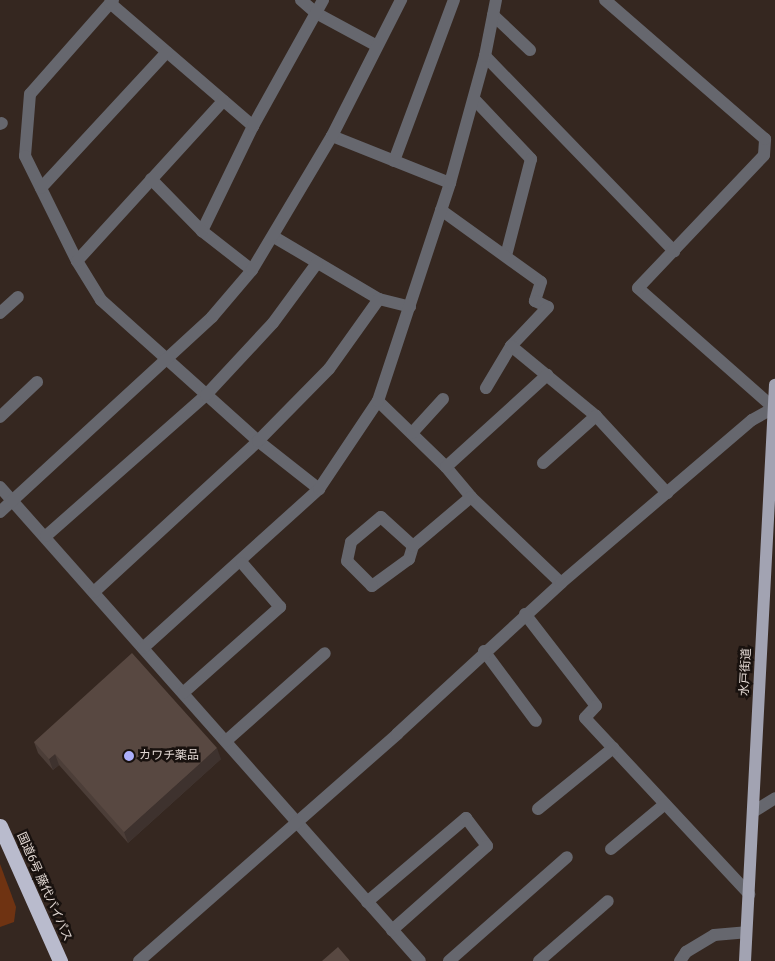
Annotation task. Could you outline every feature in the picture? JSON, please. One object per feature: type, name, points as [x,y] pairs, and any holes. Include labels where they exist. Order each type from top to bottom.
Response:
[{"type":"highway","name":"国道6号 藤代バイパス","points":[[0,826],[60,961]]},
{"type":"main road","name":"水戸街道","points":[[744,961],[775,385]]},
{"type":"street","points":[[301,0],[316,13],[377,46]]},
{"type":"street","points":[[202,231],[253,126],[323,0]]},
{"type":"street","points":[[0,512],[212,317],[252,270],[274,237],[332,136],[401,0]]},
{"type":"street","points":[[394,160],[454,0]]},
{"type":"street","points":[[144,648],[242,562],[319,490],[378,401],[450,183],[485,56],[496,0]]},
{"type":"street","points":[[139,961],[397,734],[525,614],[752,420],[774,408],[638,288],[770,147],[765,139],[604,0]]},
{"type":"street","points":[[253,126],[111,2],[30,94],[25,156],[77,261],[101,300],[258,441],[319,490]]},
{"type":"street","points":[[493,15],[530,50]]},
{"type":"street","points":[[41,188],[167,52]]},
{"type":"street","points":[[485,56],[674,251]]},
{"type":"street","points":[[474,99],[531,159],[506,256]]},
{"type":"street","points":[[77,261],[223,101]]},
{"type":"street","points":[[332,136],[450,183]]},
{"type":"street","points":[[151,179],[202,231],[252,270]]},
{"type":"street","points":[[442,210],[541,282],[535,300],[548,307],[511,346],[486,388]]},
{"type":"street","points":[[274,237],[379,299],[410,307]]},
{"type":"street","points":[[46,536],[206,395],[274,323],[317,263]]},
{"type":"street","points":[[0,313],[18,297]]},
{"type":"street","points":[[94,592],[258,441],[328,369],[379,299]]},
{"type":"street","points":[[511,346],[596,416],[666,493]]},
{"type":"street","points":[[446,467],[547,375]]},
{"type":"street","points":[[0,417],[37,382]]},
{"type":"street","points":[[412,434],[444,399]]},
{"type":"street","points":[[378,401],[446,467],[471,497],[561,583]]},
{"type":"street","points":[[543,463],[596,416]]},
{"type":"street","points":[[0,487],[12,502],[46,536],[420,961]]},
{"type":"street","points":[[413,546],[381,518],[351,542],[347,561],[372,586],[409,559],[413,546],[471,497]]},
{"type":"street","points":[[184,693],[280,607],[242,562]]},
{"type":"street","points":[[525,614],[596,706],[585,718],[748,894]]},
{"type":"street","points":[[484,651],[536,721]]},
{"type":"street","points":[[226,741],[324,653]]},
{"type":"street","points":[[538,809],[613,748]]},
{"type":"street","points":[[753,812],[775,798]]},
{"type":"street","points":[[611,849],[665,804]]},
{"type":"street","points":[[367,902],[466,818],[487,846],[392,930]]},
{"type":"street","points":[[449,961],[567,857]]},
{"type":"street","points":[[539,961],[608,901]]},
{"type":"street","points":[[680,961],[686,952],[714,935],[746,932]]},
{"type":"shaded area","points":[[0,864],[16,907],[14,922],[0,927]]},
{"type":"building","name":"カワチ薬品","points":[[132,653],[217,748],[124,832],[55,754],[49,759],[34,742]]},
{"type":"building","points":[[338,947],[350,961],[322,961]]},
{"type":"place","name":"カワチ薬品","points":[[129,756]]}]
